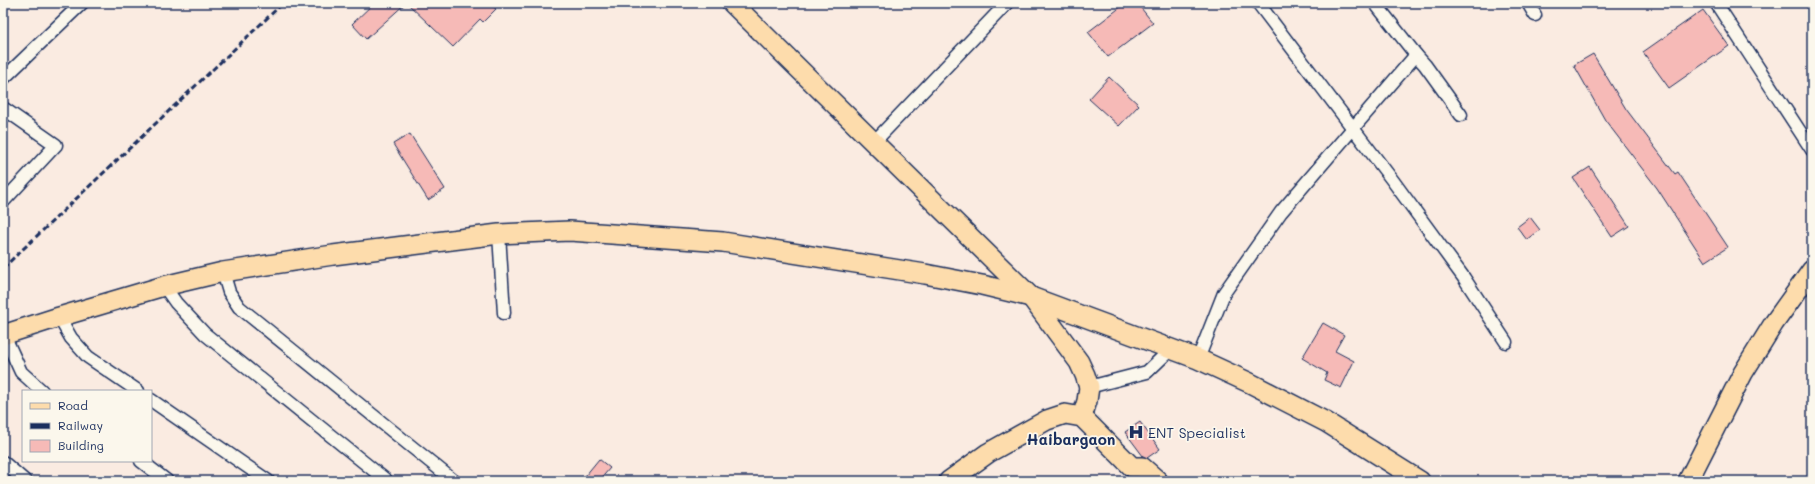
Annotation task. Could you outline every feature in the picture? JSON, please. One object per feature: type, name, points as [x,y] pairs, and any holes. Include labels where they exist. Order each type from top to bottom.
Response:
[{"type":"main road","points":[[732,3],[1031,297],[1079,362],[1089,387],[1087,401],[1082,417]]},
{"type":"main road","points":[[4,335],[164,286],[223,272],[333,255],[499,234],[570,231],[723,242],[925,274],[982,285],[1031,297],[1198,359],[1250,383],[1312,415],[1420,481]]},
{"type":"main road","points":[[1688,481],[1743,373],[1774,323],[1812,270]]},
{"type":"main road","points":[[949,481],[988,454],[1047,420],[1065,414],[1082,417],[1134,474],[1142,466],[1158,481]]},
{"type":"street","points":[[3,79],[82,3]]},
{"type":"street","points":[[874,142],[1007,3]]},
{"type":"street","points":[[1258,3],[1464,278],[1506,342]]},
{"type":"street","points":[[1375,3],[1425,65],[1461,115]]},
{"type":"street","points":[[1528,3],[1535,15]]},
{"type":"street","points":[[1716,3],[1812,150]]},
{"type":"street","points":[[1198,359],[1224,293],[1281,212],[1416,55]]},
{"type":"street","points":[[3,108],[56,145],[3,202]]},
{"type":"street","points":[[499,234],[504,313]]},
{"type":"street","points":[[223,272],[228,292],[239,307],[454,481]]},
{"type":"street","points":[[164,286],[176,303],[205,334],[387,481]]},
{"type":"street","points":[[59,317],[71,338],[88,357],[137,390]]},
{"type":"street","points":[[4,335],[21,372],[41,390]]},
{"type":"street","points":[[1089,387],[1147,372],[1171,350]]},
{"type":"street","points":[[152,401],[268,481]]},
{"type":"street","points":[[3,462],[25,481]]},
{"type":"street","points":[[142,462],[167,481]]},
{"type":"building","points":[[374,3],[406,3],[366,39],[352,24]]},
{"type":"building","points":[[407,3],[489,3],[496,9],[483,22],[480,19],[453,47]]},
{"type":"building","points":[[1126,3],[1137,3],[1153,23],[1108,57],[1088,32]]},
{"type":"building","points":[[1703,10],[1729,46],[1669,88],[1643,52]]},
{"type":"building","points":[[1593,54],[1626,109],[1675,174],[1678,172],[1728,247],[1705,262],[1657,188],[1605,120],[1574,65]]},
{"type":"building","points":[[1109,77],[1139,105],[1119,126],[1089,99]]},
{"type":"building","points":[[410,134],[445,189],[428,200],[393,144]]},
{"type":"building","points":[[1590,167],[1629,226],[1612,237],[1573,178]]},
{"type":"building","points":[[1530,217],[1540,230],[1527,240],[1517,227]]},
{"type":"building","points":[[1323,323],[1344,335],[1335,351],[1354,361],[1341,388],[1324,380],[1327,373],[1302,358]]},
{"type":"building","points":[[1140,422],[1160,449],[1147,458],[1143,456],[1125,432]]},
{"type":"building","points":[[599,459],[610,468],[599,481],[581,481]]},
{"type":"railway","points":[[3,268],[283,3]]},
{"type":"place","name":"ENT Specialist","points":[[1136,432]]},
{"type":"district","name":"Haibargaon","points":[[1071,439]]}]
